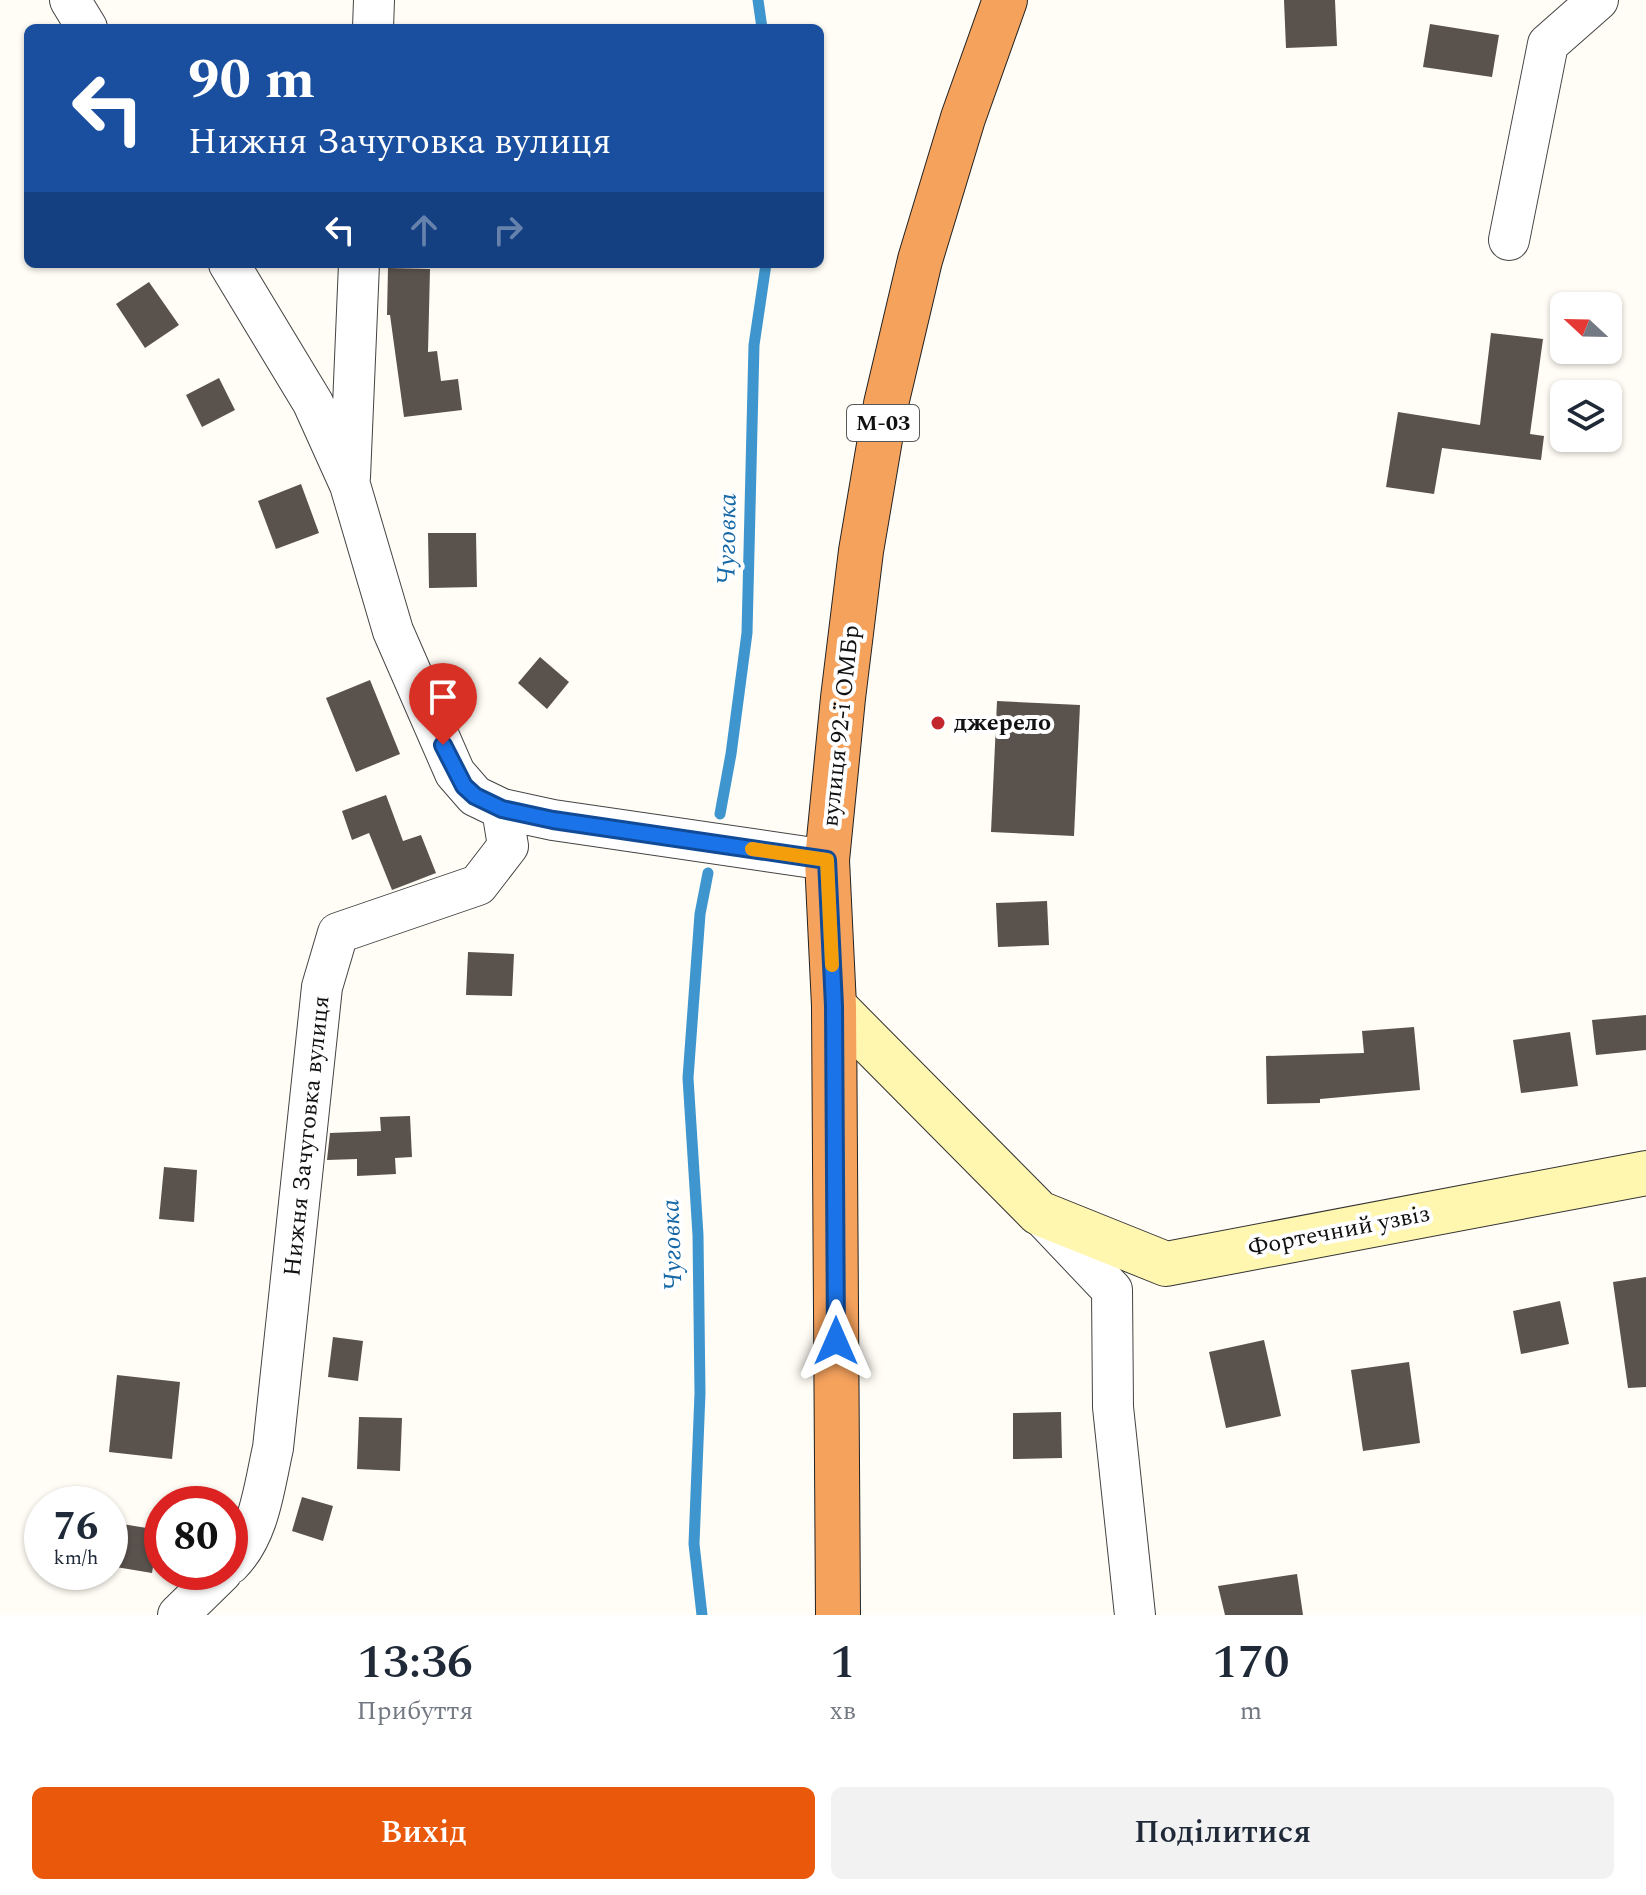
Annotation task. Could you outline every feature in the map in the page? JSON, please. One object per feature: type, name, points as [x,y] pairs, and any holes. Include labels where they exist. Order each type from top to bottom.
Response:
[{"type":"highway","name":"вулиця 92-ї ОМБр","points":[[838,1615],[834,1006],[827,860],[861,551],[886,404],[920,260],[963,118],[1005,0]]},
{"type":"street","points":[[70,0],[85,24]]},
{"type":"street","points":[[373,24],[374,0]]},
{"type":"street","points":[[1509,240],[1548,44],[1598,0]]},
{"type":"street","points":[[231,268],[313,403],[350,485],[393,631],[455,773],[475,796],[502,809],[553,820],[827,860]]},
{"type":"street","points":[[350,485],[359,268]]},
{"type":"street","name":"Нижня Зачуговка вулиця","points":[[248,1539],[257,1519],[273,1448],[322,987],[338,933],[478,885],[508,846],[502,809]]},
{"type":"street","name":"Фортечний узвіз","points":[[834,1006],[1112,1290],[1113,1407],[1135,1615]]},
{"type":"street","name":"Фортечний узвіз","points":[[1039,1213],[1166,1264],[1646,1173]]},
{"type":"street","points":[[178,1615],[204,1590]]},
{"type":"building","points":[[1284,0],[1335,0],[1337,46],[1286,48]]},
{"type":"building","points":[[1430,24],[1499,35],[1492,77],[1423,67]]},
{"type":"building","points":[[388,268],[430,269],[428,352],[437,351],[441,381],[458,379],[462,410],[404,417],[390,315],[387,315]]},
{"type":"building","points":[[149,282],[179,325],[145,348],[116,304]]},
{"type":"building","points":[[1491,333],[1543,339],[1530,434],[1544,436],[1541,460],[1442,448],[1434,494],[1386,487],[1398,412],[1480,425]]},
{"type":"building","points":[[219,378],[235,410],[202,427],[186,395]]},
{"type":"building","points":[[301,484],[319,533],[276,549],[258,501]]},
{"type":"building","points":[[428,533],[476,533],[477,587],[429,588]]},
{"type":"building","points":[[540,657],[569,682],[547,709],[518,683]]},
{"type":"building","points":[[370,680],[400,754],[356,772],[326,698]]},
{"type":"building","points":[[997,701],[1080,705],[1074,836],[991,832]]},
{"type":"building","points":[[386,795],[403,841],[421,835],[436,873],[392,890],[369,833],[352,840],[342,811]]},
{"type":"building","points":[[1047,901],[1049,945],[998,947],[996,903]]},
{"type":"building","points":[[468,952],[514,954],[512,996],[466,995]]},
{"type":"building","points":[[1646,1015],[1646,1050],[1596,1055],[1592,1020]]},
{"type":"building","points":[[1414,1027],[1420,1090],[1320,1099],[1320,1103],[1267,1104],[1266,1056],[1364,1053],[1362,1031]]},
{"type":"building","points":[[1570,1032],[1578,1086],[1521,1093],[1513,1040]]},
{"type":"building","points":[[410,1116],[412,1157],[395,1158],[396,1174],[357,1176],[357,1159],[327,1160],[330,1133],[381,1131],[380,1117]]},
{"type":"building","points":[[164,1167],[197,1170],[194,1222],[159,1219]]},
{"type":"building","points":[[1646,1277],[1646,1387],[1628,1388],[1613,1282]]},
{"type":"building","points":[[1560,1301],[1569,1344],[1521,1354],[1513,1311]]},
{"type":"building","points":[[333,1337],[363,1341],[358,1381],[328,1377]]},
{"type":"building","points":[[1264,1340],[1281,1416],[1226,1428],[1209,1352]]},
{"type":"building","points":[[1409,1362],[1420,1443],[1363,1451],[1351,1370]]},
{"type":"building","points":[[117,1375],[180,1382],[172,1459],[109,1452]]},
{"type":"building","points":[[1061,1412],[1062,1458],[1013,1459],[1013,1413]]},
{"type":"building","points":[[359,1417],[402,1418],[400,1471],[357,1469]]},
{"type":"building","points":[[302,1497],[333,1506],[323,1541],[292,1531]]},
{"type":"building","points":[[128,1525],[144,1528],[144,1572],[128,1569]]},
{"type":"building","points":[[1297,1574],[1303,1615],[1225,1615],[1218,1586]]},
{"type":"waterway","name":"Чуговка","points":[[758,0],[761,24]]},
{"type":"waterway","name":"Чуговка","points":[[720,814],[747,633],[754,345],[765,268]]},
{"type":"waterway","name":"Чуговка","points":[[702,1615],[694,1544],[700,1393],[698,1235],[688,1078],[700,914],[708,873]]},
{"type":"slow traffic","points":[[752,849],[827,860],[832,965]]},
{"type":"place","name":"джерело","points":[[938,723]]},
{"type":"route","points":[[443,745],[464,786],[488,804],[502,809],[553,820],[827,860],[834,1006],[836,1341]]}]
